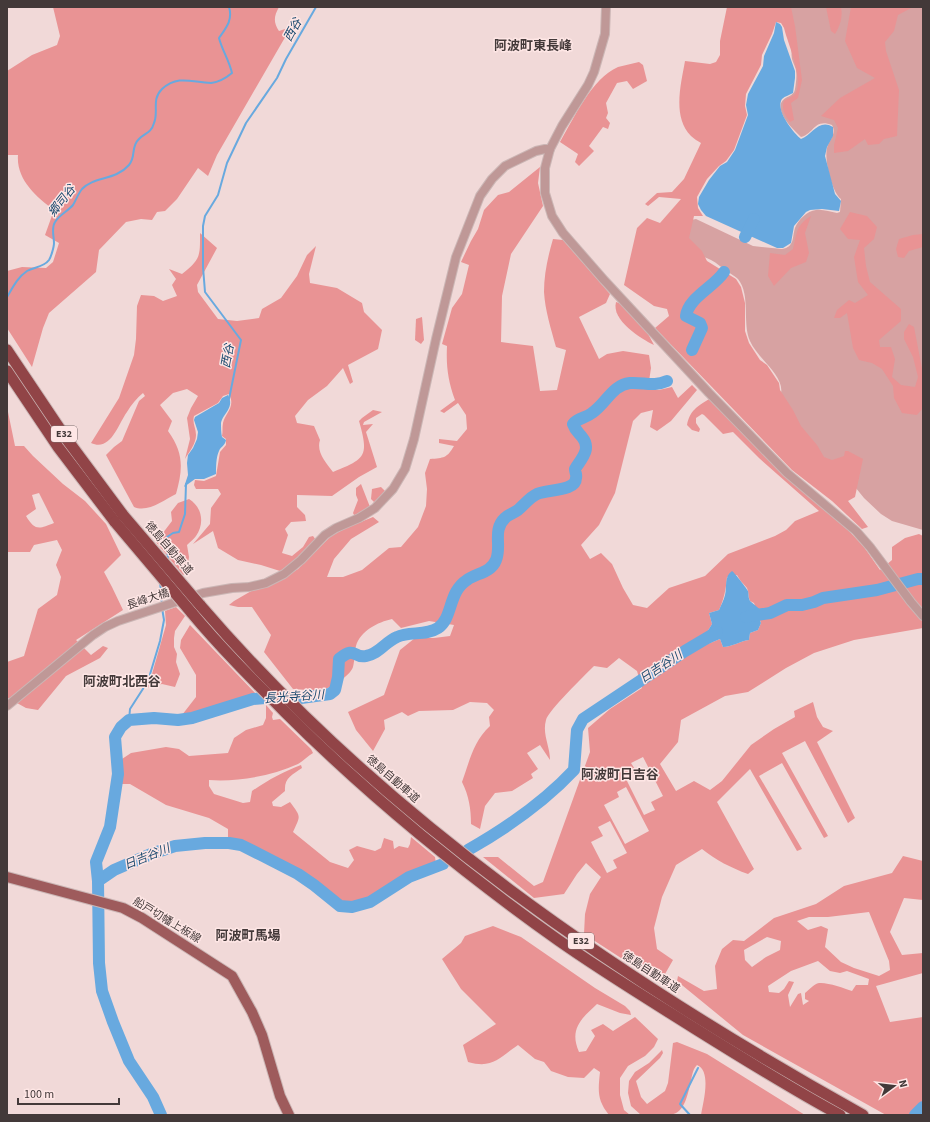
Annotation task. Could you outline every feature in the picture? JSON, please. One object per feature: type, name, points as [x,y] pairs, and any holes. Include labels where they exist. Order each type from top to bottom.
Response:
[{"type":"highway","name":"徳島自動車道","points":[[7,350],[119,519],[200,604],[318,737],[373,795],[435,848],[559,941],[667,1011],[840,1115]]},
{"type":"highway","name":"徳島自動車道","points":[[7,371],[58,447],[119,519],[213,639],[237,664],[318,737],[442,839],[563,930],[640,981],[863,1115]]},
{"type":"main road","name":"船戸切幡上板線","points":[[7,877],[123,908],[142,918],[232,976],[260,1030],[280,1096],[289,1115]]},
{"type":"street","points":[[606,7],[605,34],[594,72],[588,85],[562,126],[550,149],[545,168],[545,193],[552,216],[563,233],[609,286],[726,410],[787,473],[856,531],[923,616]]},
{"type":"street","name":"長峰大橋","points":[[7,706],[93,635],[105,627],[118,621],[203,593],[232,588],[249,587],[266,583],[284,574],[301,560],[325,535],[375,508],[393,489],[408,462],[456,257],[480,196],[492,179],[505,166],[536,151],[550,149]]},
{"type":"shaded area","points":[[53,7],[279,7],[275,19],[279,31],[291,27],[217,155],[208,176],[198,168],[177,199],[165,211],[157,212],[152,220],[141,219],[126,222],[99,250],[96,272],[49,313],[43,328],[32,367],[7,328],[7,271],[22,267],[46,268],[53,262],[59,243],[45,235],[54,210],[28,187],[20,172],[18,155],[7,155],[7,71],[32,55],[57,45],[60,36]]},
{"type":"shaded area","points":[[727,7],[791,7],[802,80],[798,98],[791,103],[794,120],[790,122],[784,112],[783,104],[784,101],[796,92],[798,78],[784,28],[781,23],[776,22],[762,55],[761,65],[746,94],[745,106],[747,115],[734,150],[726,161],[707,179],[697,197],[698,208],[703,216],[694,216],[689,238],[702,251],[707,261],[736,279],[741,287],[745,303],[745,331],[749,343],[760,360],[767,365],[779,383],[780,390],[801,426],[817,445],[824,457],[832,460],[844,456],[845,451],[848,451],[863,459],[855,497],[848,501],[868,527],[862,529],[832,501],[792,470],[655,328],[669,316],[667,309],[654,306],[624,285],[637,228],[647,218],[660,223],[681,199],[659,197],[648,206],[645,204],[657,193],[672,192],[684,179],[701,143],[691,136],[681,120],[679,100],[685,61],[710,64],[716,62],[720,55],[720,41]]},
{"type":"shaded area","points":[[782,7],[923,7],[923,530],[892,521],[881,514],[864,498],[847,477],[822,459],[780,397],[780,382],[750,341],[744,293],[738,279],[713,261],[688,251],[686,221],[696,219],[753,246],[782,249],[791,244],[796,225],[806,214],[819,210],[837,213],[840,212],[841,199],[832,183],[826,153],[834,131],[832,125],[826,123],[818,125],[809,133],[801,137],[786,121],[782,114],[782,102],[794,92],[796,70],[792,60],[789,36]]},
{"type":"shaded area","points":[[826,7],[841,7],[841,21],[835,34],[831,31]]},
{"type":"shaded area","points":[[851,7],[913,7],[898,15],[894,31],[885,42],[886,51],[899,90],[897,136],[884,139],[879,144],[868,145],[865,139],[848,151],[834,153],[834,145],[838,128],[834,120],[821,116],[840,98],[875,78],[857,68],[845,41]]},
{"type":"shaded area","points":[[639,62],[643,65],[647,81],[633,89],[627,81],[617,83],[606,103],[608,113],[606,118],[610,123],[608,129],[603,127],[589,146],[594,151],[579,166],[575,162],[578,154],[560,142],[584,100],[600,80],[609,72],[618,67]]},
{"type":"shaded area","points":[[540,167],[538,183],[543,206],[511,254],[502,296],[501,342],[533,346],[540,391],[557,390],[566,350],[556,347],[548,320],[544,292],[548,258],[553,239],[563,240],[610,294],[606,303],[579,317],[599,359],[607,354],[623,351],[649,355],[651,368],[648,388],[659,390],[672,387],[678,398],[692,385],[697,390],[671,421],[657,431],[650,427],[653,410],[641,413],[633,421],[615,493],[599,525],[581,545],[590,559],[601,553],[612,564],[633,605],[647,608],[669,588],[705,576],[728,554],[775,536],[786,530],[795,521],[819,511],[759,458],[733,432],[723,434],[702,414],[696,418],[696,423],[700,429],[699,432],[692,430],[687,425],[692,412],[709,399],[787,478],[849,531],[864,547],[880,570],[892,560],[892,547],[905,538],[919,534],[923,536],[923,628],[854,640],[814,653],[786,668],[748,692],[725,696],[681,720],[678,742],[660,764],[676,791],[694,781],[710,790],[722,781],[751,745],[795,717],[794,711],[813,702],[817,717],[823,727],[833,731],[817,742],[855,818],[848,823],[805,741],[782,753],[828,836],[824,838],[782,763],[759,776],[802,849],[797,851],[750,769],[717,802],[754,869],[748,874],[742,872],[718,860],[702,849],[676,865],[662,897],[654,928],[657,949],[673,960],[665,974],[621,958],[584,934],[585,914],[590,894],[601,877],[586,863],[564,894],[534,898],[483,857],[498,857],[534,886],[543,882],[590,752],[588,728],[610,709],[642,688],[637,671],[619,658],[607,668],[594,666],[583,677],[553,709],[546,720],[545,730],[550,760],[540,745],[527,753],[538,769],[531,774],[533,778],[512,791],[495,793],[485,806],[480,829],[471,824],[469,803],[462,782],[476,745],[484,732],[490,726],[489,717],[494,710],[487,703],[470,702],[453,710],[419,711],[408,716],[402,712],[384,720],[385,729],[373,751],[356,730],[348,712],[384,695],[400,650],[415,638],[450,636],[454,625],[429,621],[401,628],[392,619],[381,622],[370,628],[361,636],[355,648],[353,667],[344,678],[325,689],[311,691],[293,689],[264,652],[271,635],[252,607],[238,607],[229,605],[253,590],[270,586],[298,569],[331,536],[346,528],[373,517],[379,522],[351,539],[334,559],[327,577],[343,577],[362,570],[389,548],[401,547],[418,527],[426,506],[427,489],[425,473],[430,459],[445,457],[454,446],[439,443],[439,439],[457,441],[467,429],[466,415],[458,403],[444,413],[440,411],[455,400],[448,373],[447,346],[442,344],[452,308],[462,294],[469,265],[461,262],[478,229],[484,210],[498,195],[509,192]],"holes":[[[737,575],[747,588],[749,599],[754,603],[761,623],[758,630],[750,633],[749,640],[723,647],[720,639],[708,644],[704,637],[712,624],[709,613],[719,610],[721,606],[727,577]],[[643,757],[663,796],[651,802],[655,810],[644,815],[625,777],[636,771],[631,763]],[[626,787],[649,831],[625,844],[604,805],[619,797],[617,792]],[[610,821],[627,853],[613,860],[617,868],[607,873],[591,842],[603,836],[598,827]]]},
{"type":"shaded area","points":[[850,212],[867,216],[877,227],[874,239],[864,248],[870,282],[901,309],[901,321],[879,340],[880,347],[891,347],[895,359],[892,377],[901,385],[915,387],[918,377],[913,357],[904,339],[904,332],[909,324],[914,327],[923,374],[923,408],[917,415],[902,413],[894,398],[893,386],[882,369],[872,363],[859,360],[853,348],[847,313],[840,318],[834,318],[837,310],[849,300],[855,303],[868,295],[858,282],[854,257],[860,240],[848,239],[840,229]]},
{"type":"shaded area","points":[[811,216],[805,233],[809,253],[806,262],[791,268],[774,286],[768,276],[770,253],[785,255],[793,249],[796,234],[800,226]]},
{"type":"shaded area","points":[[200,233],[217,248],[197,285],[198,292],[218,319],[237,321],[259,318],[262,309],[281,298],[297,276],[307,255],[316,246],[309,274],[310,283],[337,288],[362,303],[364,312],[382,330],[378,349],[348,365],[353,382],[350,384],[343,368],[327,386],[308,400],[295,416],[297,423],[314,426],[320,440],[319,449],[333,472],[344,468],[362,455],[364,442],[359,421],[373,410],[382,412],[364,422],[363,425],[373,424],[366,432],[377,467],[359,477],[332,496],[297,495],[297,507],[305,515],[306,521],[291,522],[285,529],[288,535],[282,553],[292,556],[303,547],[309,537],[313,536],[316,540],[290,565],[280,571],[238,560],[218,548],[213,531],[193,544],[210,524],[211,508],[221,494],[218,489],[196,489],[194,485],[195,480],[204,481],[216,476],[220,452],[226,445],[226,439],[222,436],[224,419],[231,406],[229,394],[223,396],[218,403],[194,416],[193,421],[196,438],[185,459],[190,439],[187,418],[198,396],[187,389],[173,393],[160,405],[172,421],[168,431],[177,447],[181,461],[181,469],[176,494],[150,507],[134,507],[106,455],[122,441],[139,401],[145,396],[143,393],[130,407],[109,440],[104,444],[98,445],[91,443],[119,398],[134,355],[137,306],[141,295],[154,296],[163,301],[177,296],[172,285],[176,279],[169,269],[182,274],[193,264],[199,252]]},
{"type":"shaded area","points":[[923,234],[923,247],[909,251],[904,258],[898,257],[896,249],[899,239]]},
{"type":"shaded area","points":[[616,302],[619,303],[646,330],[654,345],[635,334],[622,322],[616,309]]},
{"type":"shaded area","points":[[422,317],[424,340],[421,344],[415,340],[416,319]]},
{"type":"shaded area","points":[[7,407],[15,446],[24,446],[63,484],[85,501],[106,524],[121,555],[104,572],[123,610],[76,640],[91,655],[103,646],[108,648],[100,658],[66,676],[38,710],[26,708],[8,698],[7,699],[7,662],[24,656],[38,609],[57,595],[61,577],[56,565],[62,550],[57,540],[34,545],[30,552],[7,552]],"holes":[[[39,493],[54,523],[45,527],[38,527],[29,521],[26,516],[36,509],[32,495]]]},
{"type":"shaded area","points":[[361,484],[370,507],[355,517],[353,513],[358,500],[356,488]]},
{"type":"shaded area","points":[[381,487],[385,491],[375,503],[371,499],[372,489]]},
{"type":"shaded area","points":[[189,499],[197,506],[201,516],[201,526],[196,536],[187,545],[189,557],[187,572],[183,575],[156,542],[172,521],[171,512],[178,503]]},
{"type":"shaded area","points":[[176,607],[185,616],[175,631],[174,638],[174,647],[177,654],[176,662],[180,674],[175,687],[162,684],[146,688],[150,681],[166,625],[165,611]]},
{"type":"shaded area","points":[[190,625],[256,694],[195,714],[182,715],[196,697],[196,675],[180,648],[181,640]]},
{"type":"shaded area","points":[[266,705],[273,713],[273,720],[280,719],[311,749],[313,753],[298,764],[266,775],[243,779],[209,780],[209,786],[214,794],[243,803],[250,802],[252,791],[276,776],[301,765],[302,768],[287,780],[285,791],[272,802],[273,806],[281,807],[290,802],[299,816],[293,832],[330,862],[348,868],[354,860],[349,850],[357,846],[375,851],[381,848],[384,838],[393,841],[394,849],[399,846],[408,848],[411,837],[435,857],[436,864],[407,875],[403,874],[403,877],[368,900],[353,905],[342,904],[317,883],[295,869],[243,843],[228,841],[228,829],[209,818],[166,805],[130,784],[122,784],[122,759],[131,753],[166,747],[179,749],[189,756],[228,753],[234,738],[246,730],[263,725],[266,718]]},
{"type":"shaded area","points":[[903,856],[923,861],[923,900],[904,898],[890,932],[902,955],[923,953],[923,973],[876,986],[890,1022],[923,1017],[923,1115],[886,1115],[743,1035],[677,981],[678,976],[704,991],[717,989],[715,966],[722,949],[733,940],[744,941],[774,918],[816,904],[844,886],[892,873]],"holes":[[[869,912],[889,961],[890,970],[879,976],[841,962],[825,947],[828,929],[821,926],[808,930],[797,921],[809,917],[828,917]],[[767,937],[781,941],[780,950],[766,957],[752,967],[745,960],[744,950]],[[818,961],[830,971],[840,973],[847,971],[869,979],[868,985],[856,985],[852,991],[831,984],[819,983],[805,993],[805,999],[809,1001],[803,1005],[801,993],[798,994],[790,1007],[788,995],[794,982],[789,981],[784,989],[779,993],[769,992],[768,986],[791,971]]]},
{"type":"shaded area","points":[[493,926],[521,937],[595,988],[625,1006],[630,1011],[631,1015],[620,1013],[597,1004],[578,1025],[575,1037],[579,1052],[586,1051],[595,1036],[591,1030],[603,1024],[613,1031],[635,1017],[658,1039],[654,1047],[645,1056],[628,1066],[620,1078],[620,1095],[624,1110],[630,1115],[609,1115],[605,1110],[599,1095],[600,1072],[594,1068],[584,1078],[568,1077],[551,1071],[544,1062],[535,1059],[518,1045],[500,1058],[490,1063],[477,1064],[468,1062],[463,1045],[496,1024],[461,989],[442,959],[461,943],[465,936]]},
{"type":"shaded area","points":[[677,1042],[707,1054],[805,1115],[701,1115],[705,1095],[705,1080],[702,1068],[697,1065],[693,1071],[684,1105],[680,1110],[675,1114],[669,1115],[641,1115],[631,1106],[628,1093],[629,1081],[635,1072],[649,1063],[662,1050],[663,1053],[660,1058],[636,1081],[641,1097],[647,1104],[665,1091],[668,1083],[673,1043]]},
{"type":"water","points":[[776,22],[782,27],[784,40],[795,71],[793,93],[783,98],[780,104],[783,115],[801,139],[820,126],[828,125],[833,127],[833,136],[827,147],[825,156],[835,194],[841,201],[839,211],[822,209],[810,210],[806,212],[794,226],[791,243],[783,248],[777,248],[706,216],[698,204],[699,197],[709,180],[720,166],[727,162],[735,150],[748,115],[746,105],[748,94],[763,66],[764,56],[774,33]]},
{"type":"water","points":[[228,395],[230,400],[229,407],[221,423],[222,437],[226,440],[225,444],[218,453],[216,474],[204,479],[195,479],[184,487],[188,475],[188,455],[197,439],[198,432],[194,420],[195,417],[219,403],[222,398]]},
{"type":"water","points":[[732,571],[748,591],[750,601],[763,612],[759,618],[761,623],[758,630],[750,633],[749,640],[723,647],[720,639],[708,644],[705,643],[704,637],[712,624],[709,613],[719,610],[725,597],[729,573]]},
{"type":"waterway","name":"郷司谷","points":[[7,297],[16,282],[24,273],[39,267],[49,260],[54,245],[54,224],[59,217],[73,205],[82,189],[92,182],[117,174],[129,165],[136,143],[153,127],[156,114],[156,101],[162,89],[168,84],[186,80],[211,83],[222,80],[232,73],[219,38],[229,20],[229,7]]},
{"type":"waterway","name":"西谷","points":[[229,399],[241,340],[205,292],[203,267],[203,226],[205,216],[218,195],[227,163],[246,123],[277,78],[286,59],[316,7]]},
{"type":"waterway","name":"長光寺谷川","points":[[745,237],[754,219]]},
{"type":"waterway","name":"長光寺谷川","points":[[692,350],[702,328],[700,323],[686,316],[688,310],[696,298],[714,283],[724,272]]},
{"type":"waterway","name":"長光寺谷川","points":[[161,1115],[153,1097],[129,1061],[113,1022],[102,991],[99,963],[98,881],[96,862],[110,827],[118,774],[115,737],[121,727],[129,720],[154,718],[178,720],[192,718],[253,699],[277,697],[301,698],[330,694],[335,690],[338,677],[339,659],[345,655],[349,653],[354,653],[359,656],[371,655],[397,637],[407,634],[428,632],[438,628],[443,624],[453,598],[461,585],[467,580],[491,568],[494,564],[498,555],[499,528],[505,518],[518,510],[534,495],[541,492],[566,488],[575,483],[575,469],[586,450],[586,446],[585,441],[573,424],[577,420],[590,415],[618,387],[624,384],[657,384],[667,381]]},
{"type":"waterway","name":"西谷","points":[[168,562],[167,537],[173,533],[179,532],[185,514],[186,484]]},
{"type":"waterway","name":"日吉谷川","points":[[746,617],[770,613],[787,605],[802,605],[823,598],[877,590],[923,579]]},
{"type":"waterway","name":"西谷","points":[[160,582],[162,604]]},
{"type":"waterway","name":"西谷","points":[[129,720],[130,709],[148,681],[160,641],[164,620],[162,608]]},
{"type":"waterway","name":"日吉谷川","points":[[468,850],[524,814],[550,793],[574,770],[577,730],[583,719],[685,651],[717,632]]},
{"type":"waterway","name":"日吉谷川","points":[[98,881],[114,870],[151,854],[175,846],[205,843],[229,843],[241,845],[298,874],[340,906],[352,907],[370,902],[409,877],[443,864]]},
{"type":"waterway","points":[[690,1115],[680,1104],[698,1068]]},
{"type":"waterway","points":[[915,1115],[923,1107]]},
{"type":"district","name":"阿波町東長峰","points":[[533,46]]},
{"type":"district","name":"阿波町北西谷","points":[[122,682]]},
{"type":"district","name":"阿波町日吉谷","points":[[620,775]]},
{"type":"district","name":"阿波町馬場","points":[[248,936]]}]
